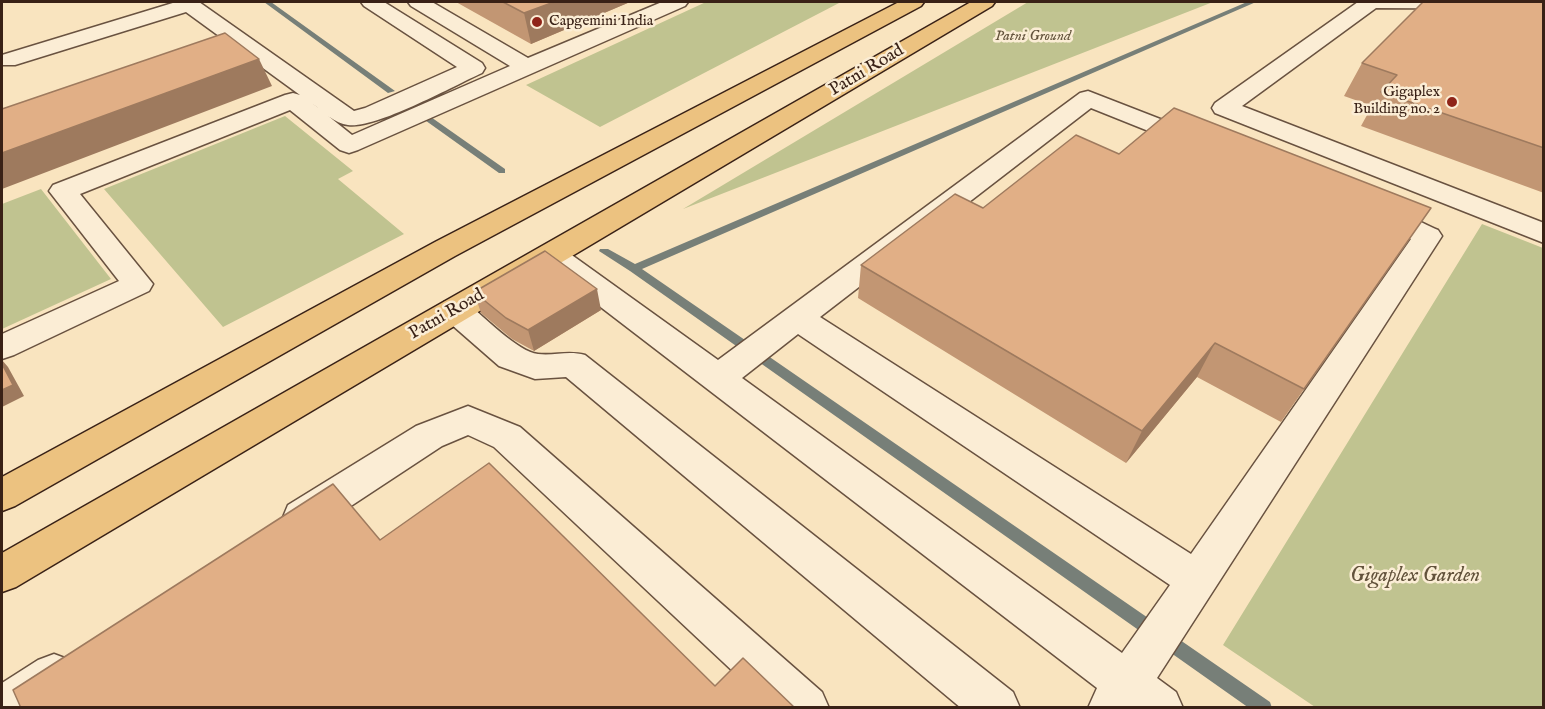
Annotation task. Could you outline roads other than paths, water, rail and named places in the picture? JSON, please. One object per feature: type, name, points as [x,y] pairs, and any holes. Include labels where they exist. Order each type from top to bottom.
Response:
[{"type":"main road","name":"Patni Road","points":[[2,495],[445,249],[914,2]]},
{"type":"main road","name":"Patni Road","points":[[2,574],[985,2]]},
{"type":"lane","points":[[371,2],[484,79]]},
{"type":"lane","points":[[418,2],[527,68]]},
{"type":"lane","points":[[7,60],[188,3],[348,118],[358,118],[527,68],[678,2]]},
{"type":"lane","points":[[1544,3],[1371,2],[1224,108],[1544,234]]},
{"type":"lane","points":[[217,48],[240,40]]},
{"type":"lane","points":[[2,346],[138,284],[63,191],[293,100],[349,146],[484,79]]},
{"type":"lane","points":[[730,369],[1088,98],[1220,151]]},
{"type":"lane","points":[[552,255],[730,369],[1136,689],[1186,596],[1428,236],[1352,205]]},
{"type":"lane","points":[[454,310],[511,357],[535,367],[573,364],[997,708]]},
{"type":"lane","points":[[786,326],[1186,596]]},
{"type":"lane","points":[[271,537],[429,436],[468,420],[507,437],[806,708]]},
{"type":"lane","points":[[10,708],[14,701],[83,657]]},
{"type":"waterway","points":[[267,2],[391,91]]},
{"type":"waterway","points":[[634,268],[1252,2]]},
{"type":"waterway","points":[[418,111],[502,171]]},
{"type":"waterway","points":[[604,251],[634,268]]},
{"type":"waterway","points":[[634,268],[1264,708]]},
{"type":"place","name":"Capgemini India","points":[[537,22]]},
{"type":"place","name":"Gigaplex Building no. 2","points":[[1452,102]]},
{"type":"park label","name":"Patni Ground","points":[[1033,37]]},
{"type":"park label","name":"Gigaplex Garden","points":[[1415,577]]}]
